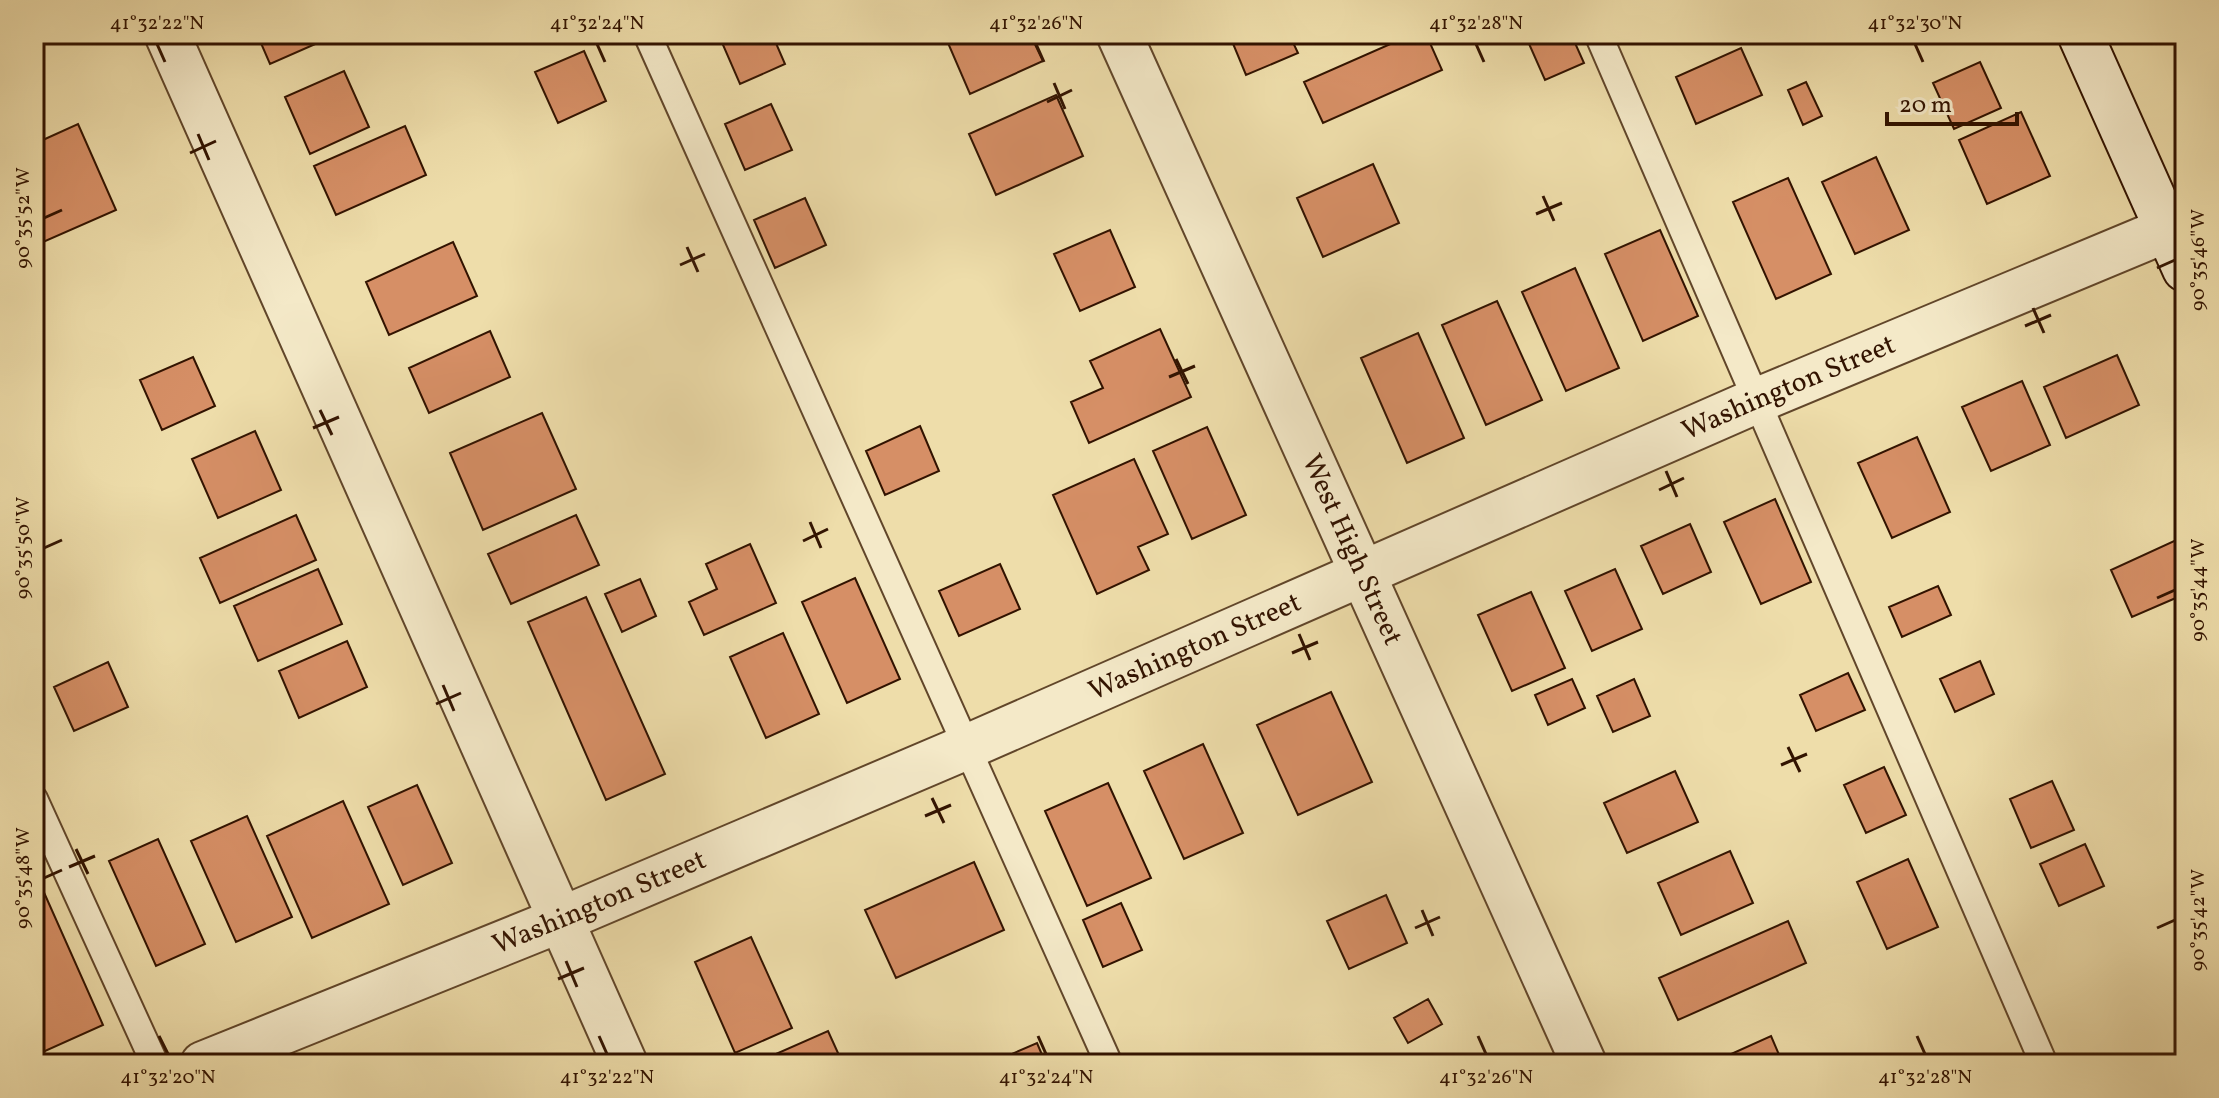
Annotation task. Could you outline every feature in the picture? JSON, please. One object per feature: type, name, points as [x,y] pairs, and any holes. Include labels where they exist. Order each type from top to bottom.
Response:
[{"type":"street","points":[[167,34],[625,1064]]},
{"type":"street","name":"West High Street","points":[[1119,34],[1584,1064]]},
{"type":"street","points":[[2080,34],[2176,226],[2185,269]]},
{"type":"street","name":"Washington Street","points":[[203,1064],[560,920],[969,746],[1758,400],[2176,226]]},
{"type":"lane","points":[[647,34],[969,746],[1109,1064]]},
{"type":"lane","points":[[1598,34],[2044,1064]]},
{"type":"lane","points":[[34,799],[155,1064]]},
{"type":"building","points":[[257,34],[338,34],[270,64]]},
{"type":"building","points":[[728,34],[772,34],[785,64],[740,84],[720,38]]},
{"type":"building","points":[[968,34],[1030,34],[1043,61],[970,94],[948,43]]},
{"type":"building","points":[[1229,34],[1289,34],[1298,53],[1246,75]]},
{"type":"building","points":[[1413,34],[1426,34],[1442,70],[1323,123],[1304,82]]},
{"type":"building","points":[[1534,34],[1571,34],[1584,63],[1545,80],[1526,37]]},
{"type":"building","points":[[1741,48],[1762,95],[1696,124],[1676,77]]},
{"type":"building","points":[[584,51],[606,101],[558,123],[535,72]]},
{"type":"building","points":[[1980,62],[2001,108],[1954,129],[1933,83]]},
{"type":"building","points":[[344,71],[369,127],[310,154],[285,97]]},
{"type":"building","points":[[1806,82],[1822,116],[1803,125],[1788,90]]},
{"type":"building","points":[[1056,95],[1083,156],[996,195],[969,134]]},
{"type":"building","points":[[771,104],[792,150],[745,170],[725,124]]},
{"type":"building","points":[[2021,112],[2050,176],[1987,204],[1959,140]]},
{"type":"building","points":[[78,124],[116,210],[34,246],[34,144]]},
{"type":"building","points":[[405,126],[426,175],[336,215],[314,166]]},
{"type":"building","points":[[1876,157],[1909,230],[1855,254],[1822,182]]},
{"type":"building","points":[[1373,164],[1399,223],[1323,257],[1297,198]]},
{"type":"building","points":[[1788,178],[1831,274],[1776,299],[1733,202]]},
{"type":"building","points":[[805,198],[826,245],[775,268],[754,220]]},
{"type":"building","points":[[1110,230],[1135,287],[1080,311],[1054,254]]},
{"type":"building","points":[[1660,230],[1698,316],[1643,341],[1605,254]]},
{"type":"building","points":[[453,242],[477,296],[389,335],[366,282]]},
{"type":"building","points":[[1575,268],[1619,368],[1566,391],[1522,292]]},
{"type":"building","points":[[1497,301],[1542,400],[1486,425],[1442,325]]},
{"type":"building","points":[[1160,329],[1191,397],[1089,443],[1071,402],[1103,388],[1090,361]]},
{"type":"building","points":[[490,331],[510,377],[429,413],[409,368]]},
{"type":"building","points":[[1418,333],[1464,438],[1407,463],[1361,358]]},
{"type":"building","points":[[2117,355],[2139,405],[2066,438],[2044,387]]},
{"type":"building","points":[[193,357],[215,406],[162,430],[140,380]]},
{"type":"building","points":[[2022,381],[2050,445],[1991,471],[1962,407]]},
{"type":"building","points":[[542,413],[576,489],[483,530],[450,453]]},
{"type":"building","points":[[920,426],[939,471],[885,495],[866,451]]},
{"type":"building","points":[[1207,427],[1246,515],[1192,539],[1153,451]]},
{"type":"building","points":[[255,431],[281,490],[218,518],[192,459]]},
{"type":"building","points":[[1917,437],[1950,512],[1892,538],[1858,463]]},
{"type":"building","points":[[1134,459],[1168,534],[1138,547],[1149,570],[1097,594],[1053,495]]},
{"type":"building","points":[[1775,499],[1811,582],[1761,604],[1724,522]]},
{"type":"building","points":[[296,515],[316,560],[220,603],[200,558]]},
{"type":"building","points":[[576,515],[599,565],[511,604],[488,554]]},
{"type":"building","points":[[1690,524],[1711,572],[1663,594],[1641,546]]},
{"type":"building","points":[[2185,536],[2185,594],[2132,617],[2111,570]]},
{"type":"building","points":[[750,544],[776,603],[704,635],[689,602],[717,589],[706,564]]},
{"type":"building","points":[[1000,564],[1020,609],[959,636],[939,591]]},
{"type":"building","points":[[318,569],[342,624],[258,661],[234,606]]},
{"type":"building","points":[[1615,569],[1642,629],[1592,651],[1565,591]]},
{"type":"building","points":[[855,578],[900,679],[847,703],[802,602]]},
{"type":"building","points":[[640,579],[656,616],[622,632],[605,594]]},
{"type":"building","points":[[1938,586],[1951,615],[1902,637],[1889,607]]},
{"type":"building","points":[[1531,592],[1565,668],[1512,691],[1478,615]]},
{"type":"building","points":[[586,597],[665,774],[606,800],[528,622]]},
{"type":"building","points":[[783,633],[819,714],[766,738],[730,657]]},
{"type":"building","points":[[347,641],[367,687],[299,718],[279,671]]},
{"type":"building","points":[[1980,661],[1994,694],[1955,712],[1940,679]]},
{"type":"building","points":[[108,662],[128,707],[74,731],[54,687]]},
{"type":"building","points":[[1848,673],[1865,710],[1816,731],[1800,695]]},
{"type":"building","points":[[1572,679],[1585,708],[1548,725],[1535,695]]},
{"type":"building","points":[[1634,679],[1650,716],[1613,732],[1597,696]]},
{"type":"building","points":[[1331,692],[1372,782],[1298,815],[1257,725]]},
{"type":"building","points":[[1203,744],[1243,833],[1184,859],[1144,771]]},
{"type":"building","points":[[1884,767],[1906,815],[1866,833],[1844,785]]},
{"type":"building","points":[[1675,771],[1698,822],[1627,853],[1604,803]]},
{"type":"building","points":[[2052,781],[2074,830],[2031,848],[2010,799]]},
{"type":"building","points":[[1108,783],[1151,878],[1087,906],[1045,811]]},
{"type":"building","points":[[417,785],[452,863],[403,885],[368,807]]},
{"type":"building","points":[[343,801],[389,904],[312,938],[267,836]]},
{"type":"building","points":[[247,816],[292,917],[236,942],[191,841]]},
{"type":"building","points":[[158,839],[205,944],[156,966],[109,861]]},
{"type":"building","points":[[2085,844],[2104,886],[2059,906],[2040,864]]},
{"type":"building","points":[[1730,851],[1753,903],[1681,935],[1658,883]]},
{"type":"building","points":[[1908,859],[1938,927],[1887,949],[1857,882]]},
{"type":"building","points":[[974,862],[1004,930],[896,978],[865,910]]},
{"type":"building","points":[[42,888],[103,1025],[34,1056],[34,892]]},
{"type":"building","points":[[1386,895],[1407,943],[1349,969],[1327,921]]},
{"type":"building","points":[[1121,903],[1142,950],[1103,967],[1083,920]]},
{"type":"building","points":[[1788,921],[1806,963],[1678,1020],[1659,978]]},
{"type":"building","points":[[751,937],[792,1028],[735,1053],[695,962]]},
{"type":"building","points":[[1428,999],[1442,1024],[1408,1043],[1394,1018]]},
{"type":"building","points":[[828,1031],[843,1064],[753,1064]]},
{"type":"building","points":[[1771,1036],[1783,1064],[1709,1064]]},
{"type":"building","points":[[1037,1043],[1046,1064],[989,1064]]},
{"type":"building","points":[[2185,1056],[2185,1064],[2167,1064]]}]
